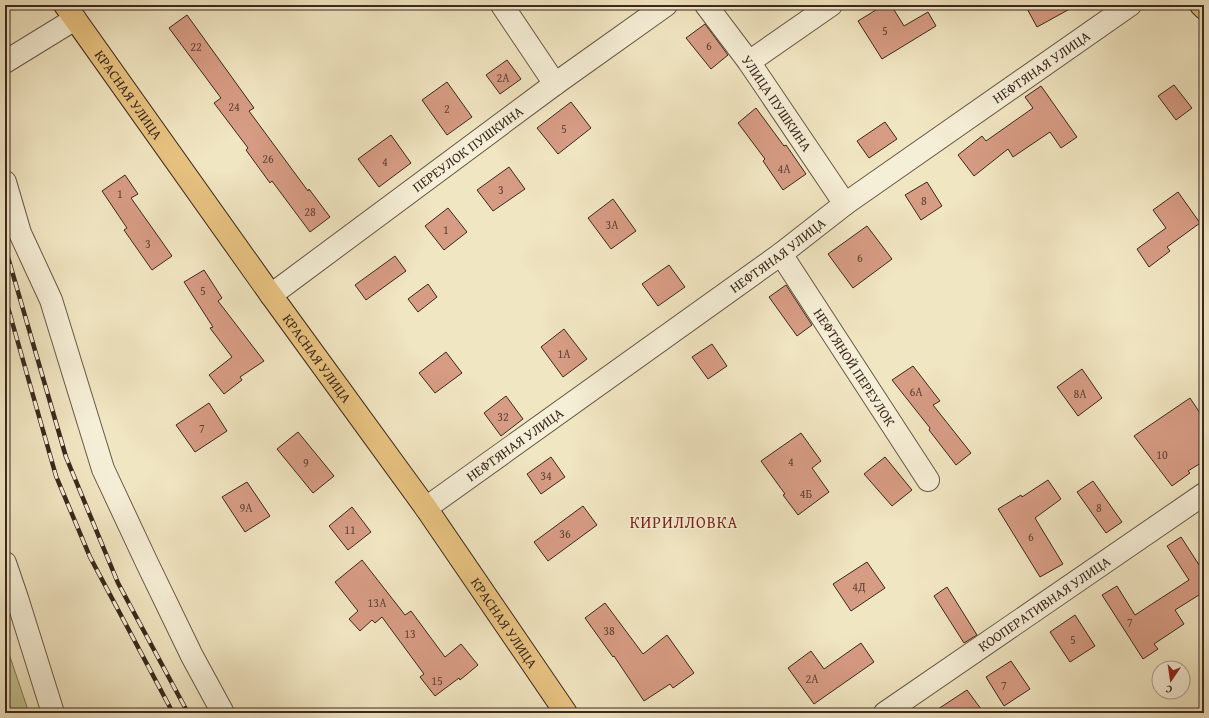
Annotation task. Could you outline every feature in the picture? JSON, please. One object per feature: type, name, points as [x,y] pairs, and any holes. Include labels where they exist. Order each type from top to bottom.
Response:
[{"type":"main road","points":[[1201,5],[1204,8]]},
{"type":"main road","name":"КРАСНАЯ УЛИЦА","points":[[70,12],[426,508],[566,713]]},
{"type":"street","points":[[502,5],[555,84]]},
{"type":"street","name":"ПЕРЕУЛОК ПУШКИНА","points":[[271,294],[555,84],[666,5]]},
{"type":"street","name":"УЛИЦА ПУШКИНА","points":[[706,5],[749,62],[845,204]]},
{"type":"street","points":[[749,62],[830,5]]},
{"type":"street","name":"НЕФТЯНАЯ УЛИЦА","points":[[426,508],[781,254],[845,204],[1130,5]]},
{"type":"street","points":[[5,80],[9,60],[70,12]]},
{"type":"street","points":[[5,182],[20,233],[51,300],[103,469],[188,649],[223,713]]},
{"type":"street","name":"НЕФТЯНОЙ ПЕРЕУЛОК","points":[[781,254],[928,480]]},
{"type":"street","name":"КООПЕРАТИВНАЯ УЛИЦА","points":[[884,713],[1204,494]]},
{"type":"street","points":[[5,564],[53,713]]},
{"type":"green space","points":[[5,642],[29,713],[5,713]]},
{"type":"building","points":[[884,5],[891,5],[904,26],[928,12],[936,26],[882,59],[858,21]]},
{"type":"building","points":[[1025,5],[1077,5],[1037,27]]},
{"type":"building","points":[[187,15],[254,108],[249,111],[308,191],[309,189],[330,217],[310,232],[272,181],[270,183],[246,150],[248,148],[214,103],[221,98],[169,28]]},
{"type":"building","points":[[705,24],[728,55],[711,69],[686,38]]},
{"type":"building","points":[[507,60],[521,79],[500,94],[486,75]]},
{"type":"building","points":[[447,82],[472,117],[447,135],[422,100]]},
{"type":"building","points":[[1174,85],[1192,108],[1176,120],[1158,96]]},
{"type":"building","points":[[1041,86],[1077,137],[1061,148],[1050,132],[1013,157],[1008,149],[974,176],[958,155],[982,136],[986,141],[1033,108],[1025,97]]},
{"type":"building","points":[[571,102],[591,128],[558,154],[537,128]]},
{"type":"building","points":[[756,108],[784,146],[786,145],[806,174],[783,190],[763,161],[765,159],[738,123]]},
{"type":"building","points":[[885,122],[897,139],[869,158],[857,141]]},
{"type":"building","points":[[391,135],[411,163],[379,187],[358,159]]},
{"type":"building","points":[[509,167],[525,189],[493,211],[477,190]]},
{"type":"building","points":[[125,175],[138,194],[131,198],[172,256],[152,270],[124,230],[127,228],[102,191]]},
{"type":"building","points":[[927,182],[942,206],[921,220],[905,195]]},
{"type":"building","points":[[1178,192],[1200,223],[1167,247],[1170,251],[1149,267],[1137,249],[1166,228],[1153,210]]},
{"type":"building","points":[[613,199],[636,231],[611,249],[588,218]]},
{"type":"building","points":[[448,208],[467,232],[444,250],[425,226]]},
{"type":"building","points":[[867,226],[892,259],[853,288],[828,254]]},
{"type":"building","points":[[395,256],[406,271],[366,300],[355,285]]},
{"type":"building","points":[[669,265],[685,287],[658,306],[642,284]]},
{"type":"building","points":[[204,270],[222,298],[218,301],[264,361],[240,377],[242,380],[224,394],[209,375],[232,357],[210,328],[213,327],[184,282]]},
{"type":"building","points":[[428,284],[437,297],[418,312],[408,299]]},
{"type":"building","points":[[786,285],[812,325],[797,336],[769,297]]},
{"type":"building","points":[[564,329],[587,359],[563,377],[541,347]]},
{"type":"building","points":[[712,344],[727,366],[708,379],[692,357]]},
{"type":"building","points":[[446,352],[462,373],[435,393],[419,373]]},
{"type":"building","points":[[913,366],[940,401],[933,405],[971,453],[956,465],[929,430],[930,428],[892,380]]},
{"type":"building","points":[[1082,369],[1102,398],[1078,416],[1057,387]]},
{"type":"building","points":[[506,396],[523,419],[501,436],[484,413]]},
{"type":"building","points":[[1190,398],[1204,419],[1204,461],[1188,471],[1190,473],[1172,486],[1134,436]]},
{"type":"building","points":[[209,403],[227,431],[195,452],[176,425]]},
{"type":"building","points":[[298,432],[334,476],[313,493],[277,449]]},
{"type":"building","points":[[801,433],[821,461],[812,468],[829,492],[798,515],[761,461]]},
{"type":"building","points":[[551,457],[565,477],[541,494],[527,474]]},
{"type":"building","points":[[885,457],[912,490],[892,506],[864,474]]},
{"type":"building","points":[[1048,480],[1061,499],[1035,518],[1063,564],[1040,577],[998,509],[1021,495],[1022,497]]},
{"type":"building","points":[[1093,481],[1122,522],[1106,533],[1077,492]]},
{"type":"building","points":[[247,482],[270,516],[245,532],[222,497]]},
{"type":"building","points":[[583,506],[597,525],[548,561],[534,542]]},
{"type":"building","points":[[352,507],[371,532],[348,550],[329,526]]},
{"type":"building","points":[[1181,537],[1203,571],[1204,570],[1204,603],[1199,595],[1175,610],[1184,624],[1154,644],[1158,649],[1143,659],[1102,595],[1117,586],[1135,615],[1189,580],[1167,546]]},
{"type":"building","points":[[362,560],[405,615],[411,611],[445,657],[461,644],[478,665],[460,680],[459,678],[435,696],[420,677],[424,674],[382,617],[375,623],[372,620],[360,631],[349,619],[358,611],[335,582]]},
{"type":"building","points":[[867,562],[885,588],[851,611],[833,584]]},
{"type":"building","points":[[947,587],[977,635],[964,643],[934,596]]},
{"type":"building","points":[[605,603],[643,654],[667,635],[694,673],[673,688],[670,684],[644,701],[614,656],[613,657],[585,618]]},
{"type":"building","points":[[1075,615],[1095,646],[1070,662],[1050,632]]},
{"type":"building","points":[[861,643],[874,662],[814,704],[788,668],[811,651],[824,669]]},
{"type":"building","points":[[1011,661],[1030,689],[1004,706],[986,677]]},
{"type":"building","points":[[967,690],[984,713],[932,713]]},
{"type":"railway","points":[[5,247],[66,457],[118,583],[188,713]]},
{"type":"railway","points":[[5,297],[56,476],[90,557],[173,713]]},
{"type":"district","name":"КИРИЛЛОВКА","points":[[684,522]]}]
